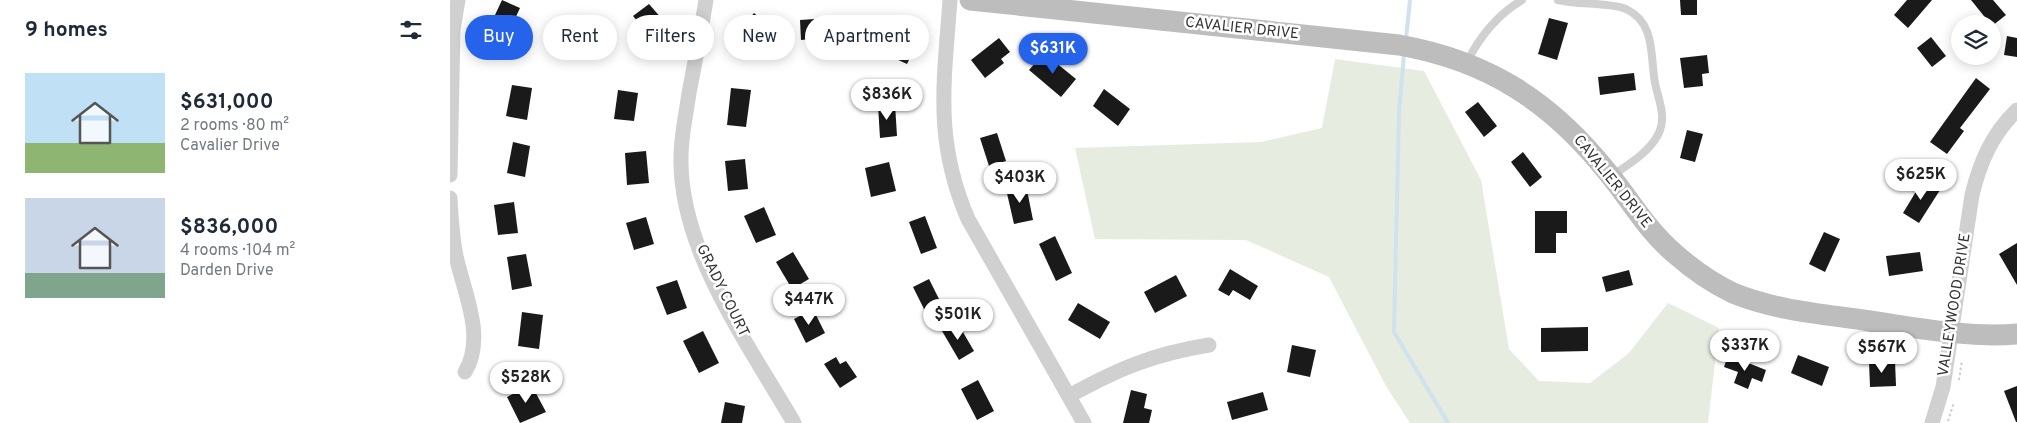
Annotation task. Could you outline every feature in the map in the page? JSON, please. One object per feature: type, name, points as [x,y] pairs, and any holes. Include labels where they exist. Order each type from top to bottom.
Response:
[{"type":"street","points":[[450,175],[453,30],[458,0]]},
{"type":"street","name":"GRADY COURT","points":[[706,0],[682,132],[682,182],[686,206],[707,266],[723,300],[794,423]]},
{"type":"street","points":[[950,0],[943,125],[952,179],[968,219],[1084,423]]},
{"type":"street","name":"CAVALIER DRIVE","points":[[970,0],[1399,45],[1427,50],[1467,62],[1508,82],[1541,105],[1588,148],[1611,176],[1634,210],[1672,252],[1694,269],[1733,292],[1773,305],[1808,313],[1952,332],[2017,334]]},
{"type":"street","name":"VALLEYWOOD DRIVE","points":[[1932,423],[1942,388],[1972,196],[1978,173],[1997,131],[2017,110]]},
{"type":"street","points":[[450,198],[456,255],[473,330],[470,363],[465,372]]},
{"type":"street","points":[[1069,396],[1118,370],[1154,357],[1209,345]]},
{"type":"lane","points":[[1467,62],[1486,30],[1500,16],[1522,0]]},
{"type":"lane","points":[[1558,0],[1615,6],[1626,10],[1638,17],[1645,26],[1651,44],[1655,82],[1663,113],[1660,127],[1652,145],[1611,176]]},
{"type":"shaded area","points":[[1335,59],[1424,71],[1481,180],[1509,349],[1539,381],[1590,383],[1628,354],[1668,303],[1719,328],[1708,423],[1410,423],[1386,386],[1329,277],[1246,240],[1095,239],[1075,148],[1261,142],[1322,128]]},
{"type":"building","points":[[502,0],[520,8],[517,15],[495,15]]},
{"type":"building","points":[[1680,0],[1697,0],[1697,15],[1681,15]]},
{"type":"building","points":[[1907,0],[1932,0],[1908,28],[1894,15]]},
{"type":"building","points":[[1971,0],[1993,0],[2006,15],[2001,19],[2001,15],[1983,15]]},
{"type":"building","points":[[649,4],[659,15],[634,15]]},
{"type":"building","points":[[1549,18],[1568,23],[1557,60],[1538,54]]},
{"type":"building","points":[[800,20],[805,20],[805,40],[801,40]]},
{"type":"building","points":[[2007,36],[2017,38],[2017,57],[2004,55]]},
{"type":"building","points":[[1931,37],[1946,56],[1932,67],[1917,48]]},
{"type":"building","points":[[999,38],[1010,52],[1001,59],[1004,63],[985,78],[971,60]]},
{"type":"building","points":[[1044,53],[1076,79],[1061,97],[1029,70]]},
{"type":"building","points":[[1707,55],[1709,73],[1702,74],[1703,86],[1684,88],[1680,58]]},
{"type":"building","points":[[898,60],[909,60],[907,64]]},
{"type":"building","points":[[1634,73],[1636,90],[1600,95],[1598,77]]},
{"type":"building","points":[[1976,78],[1990,89],[1960,128],[1964,131],[1947,154],[1930,142]]},
{"type":"building","points":[[512,85],[532,88],[527,120],[506,116]]},
{"type":"building","points":[[731,88],[751,90],[746,127],[727,125]]},
{"type":"building","points":[[1104,89],[1130,109],[1118,126],[1093,106]]},
{"type":"building","points":[[618,90],[638,93],[634,121],[614,119]]},
{"type":"building","points":[[1478,102],[1497,126],[1484,137],[1465,112]]},
{"type":"building","points":[[895,104],[897,136],[880,138],[878,105]]},
{"type":"building","points":[[1687,130],[1703,134],[1695,162],[1680,158]]},
{"type":"building","points":[[997,133],[1006,161],[989,166],[980,138]]},
{"type":"building","points":[[513,142],[530,146],[525,177],[507,173]]},
{"type":"building","points":[[646,151],[649,183],[627,185],[625,153]]},
{"type":"building","points":[[1523,152],[1542,177],[1530,187],[1511,162]]},
{"type":"building","points":[[745,159],[748,189],[728,191],[725,161]]},
{"type":"building","points":[[889,162],[896,191],[871,197],[865,168]]},
{"type":"building","points":[[1923,180],[1940,190],[1919,223],[1903,213]]},
{"type":"building","points":[[1026,185],[1033,220],[1014,224],[1006,189]]},
{"type":"building","points":[[514,202],[518,233],[498,235],[494,205]]},
{"type":"building","points":[[764,207],[776,235],[756,243],[744,216]]},
{"type":"building","points":[[1535,211],[1567,211],[1567,233],[1556,233],[1556,253],[1535,253]]},
{"type":"building","points":[[925,216],[937,248],[921,254],[909,222]]},
{"type":"building","points":[[646,217],[654,244],[634,250],[626,223]]},
{"type":"building","points":[[1824,232],[1840,239],[1825,272],[1809,264]]},
{"type":"building","points":[[1055,236],[1072,273],[1056,281],[1039,244]]},
{"type":"building","points":[[2017,243],[2017,285],[1999,254]]},
{"type":"building","points":[[793,252],[809,279],[792,289],[776,262]]},
{"type":"building","points":[[1920,252],[1923,271],[1889,276],[1886,256]]},
{"type":"building","points":[[526,254],[532,286],[512,290],[507,257]]},
{"type":"building","points":[[1230,269],[1258,286],[1250,300],[1233,290],[1229,296],[1218,290]]},
{"type":"building","points":[[1629,270],[1633,285],[1606,292],[1602,277]]},
{"type":"building","points":[[1176,275],[1187,296],[1155,313],[1144,292]]},
{"type":"building","points":[[929,279],[944,309],[928,317],[913,287]]},
{"type":"building","points":[[677,280],[687,308],[667,315],[656,287]]},
{"type":"building","points":[[1078,303],[1110,322],[1100,339],[1068,320]]},
{"type":"building","points":[[813,309],[825,333],[806,343],[794,319]]},
{"type":"building","points":[[522,312],[543,315],[539,349],[518,346]]},
{"type":"building","points":[[957,322],[974,351],[959,360],[942,331]]},
{"type":"building","points":[[1588,327],[1588,351],[1541,352],[1541,328]]},
{"type":"building","points":[[703,331],[719,363],[699,373],[683,341]]},
{"type":"building","points":[[1292,345],[1316,350],[1310,377],[1287,372]]},
{"type":"building","points":[[1728,355],[1766,370],[1762,382],[1752,378],[1748,389],[1734,383],[1738,372],[1724,367]]},
{"type":"building","points":[[1798,355],[1829,367],[1822,386],[1791,373]]},
{"type":"building","points":[[836,357],[840,364],[846,361],[857,377],[840,388],[824,364]]},
{"type":"building","points":[[1895,361],[1896,386],[1870,387],[1869,362]]},
{"type":"building","points":[[978,380],[994,411],[977,420],[961,389]]},
{"type":"building","points":[[531,384],[546,412],[520,423],[507,397]]},
{"type":"building","points":[[2017,386],[2017,422],[2016,422],[2004,391]]},
{"type":"building","points":[[1131,390],[1147,394],[1144,408],[1152,410],[1149,423],[1123,423]]},
{"type":"building","points":[[1263,392],[1268,410],[1232,420],[1227,402]]},
{"type":"building","points":[[725,402],[745,406],[742,423],[721,423]]},
{"type":"waterway","points":[[1406,39],[1410,0]]},
{"type":"waterway","points":[[1404,55],[1399,111],[1394,332],[1448,423]]}]
